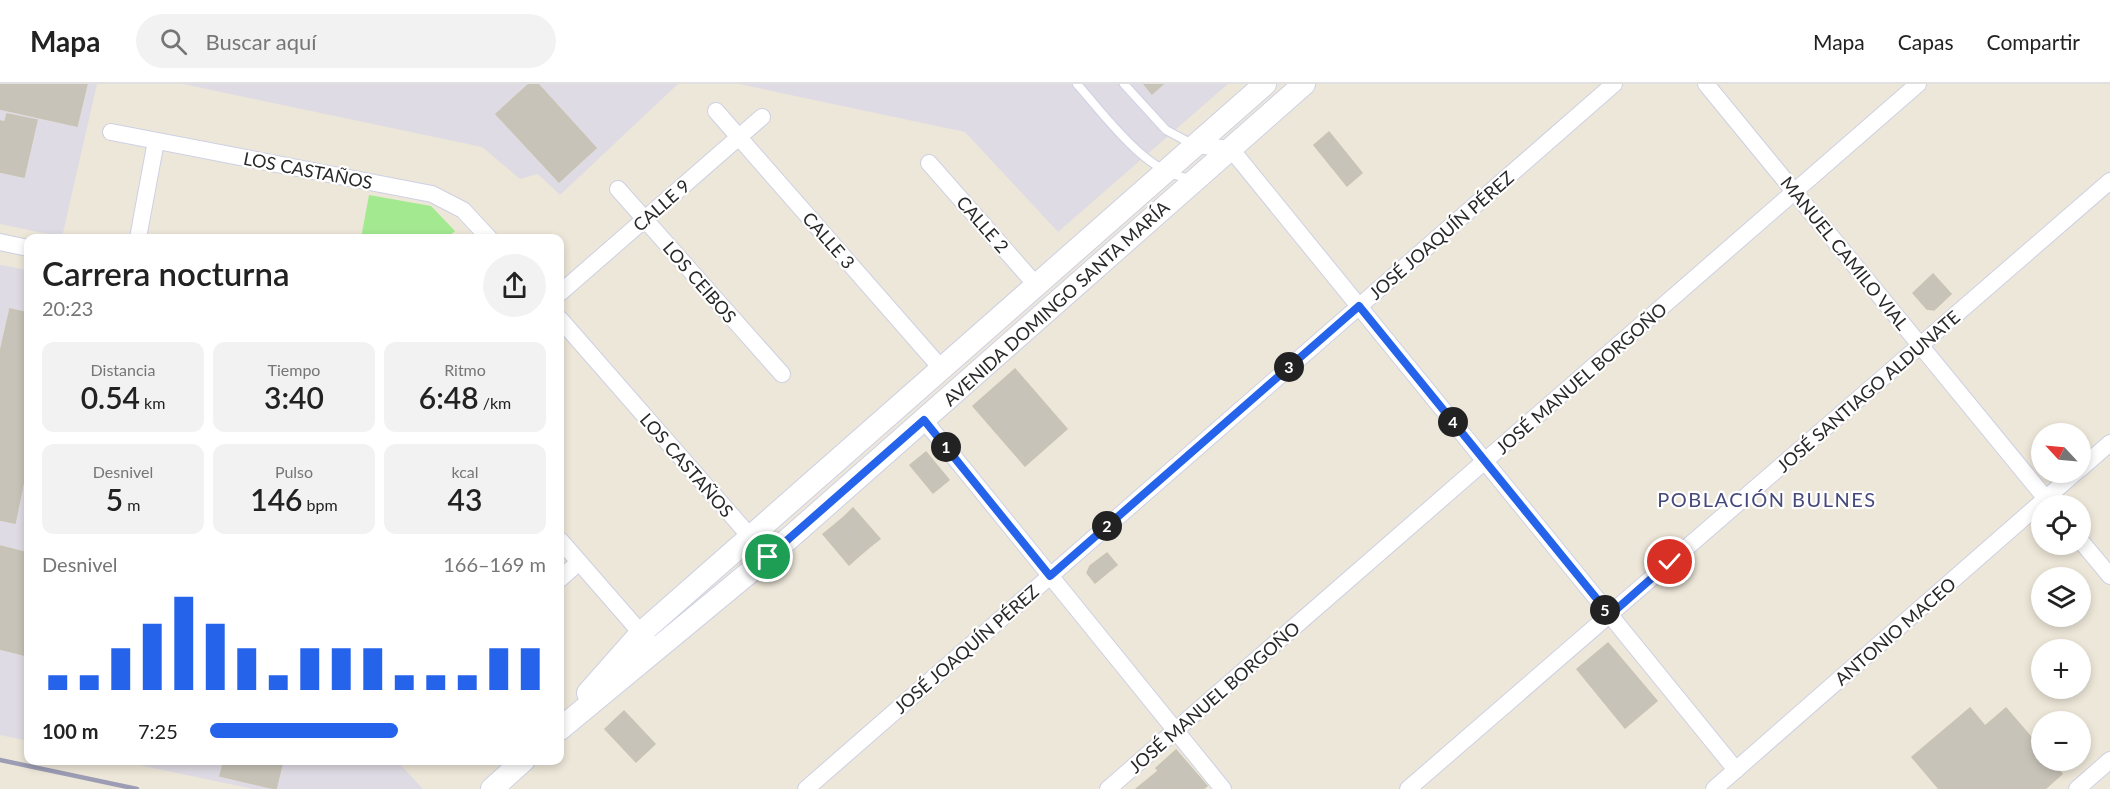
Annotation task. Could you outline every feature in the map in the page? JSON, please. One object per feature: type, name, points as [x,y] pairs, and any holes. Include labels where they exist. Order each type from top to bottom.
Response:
[{"type":"main road","name":"AVENIDA DOMINGO SANTA MARÍA","points":[[564,724],[751,537],[1265,84]]},
{"type":"main road","name":"AVENIDA DOMINGO SANTA MARÍA","points":[[648,641],[768,557],[1304,84]]},
{"type":"main road","points":[[492,789],[518,765]]},
{"type":"street","name":"JOSÉ JOAQUÍN PÉREZ","points":[[806,789],[1614,84]]},
{"type":"street","name":"MANUEL CAMILO VIAL","points":[[1706,84],[2043,495]]},
{"type":"street","name":"JOSÉ MANUEL BORGOÑO","points":[[1108,789],[1918,84]]},
{"type":"street","name":"CALLE 3","points":[[716,111],[941,368]]},
{"type":"street","name":"CALLE 9","points":[[564,290],[762,117]]},
{"type":"street","name":"LOS CASTAÑOS","points":[[111,132],[432,194],[463,210],[485,234]]},
{"type":"street","points":[[139,234],[156,141]]},
{"type":"street","points":[[1195,145],[1231,149],[1736,770]]},
{"type":"street","name":"CALLE 2","points":[[929,163],[1036,285]]},
{"type":"street","name":"JOSÉ SANTIAGO ALDUNATE","points":[[1408,789],[2110,181]]},
{"type":"street","name":"LOS CEIBOS","points":[[618,189],[782,374]]},
{"type":"street","points":[[0,242],[24,247]]},
{"type":"street","name":"LOS CASTAÑOS","points":[[564,324],[768,557]]},
{"type":"street","points":[[924,420],[1223,789]]},
{"type":"street","points":[[2091,459],[2110,443]]},
{"type":"street","name":"ANTONIO MACEO","points":[[2055,495],[2066,483]]},
{"type":"street","name":"ANTONIO MACEO","points":[[1714,789],[2031,517]]},
{"type":"street","points":[[564,545],[648,641]]},
{"type":"street","points":[[2091,553],[2110,576]]},
{"type":"street","points":[[564,575],[579,562]]},
{"type":"street","points":[[2077,789],[2110,761]]},
{"type":"lane","points":[[1077,84],[1147,160],[1165,171],[1186,178],[1197,178]]},
{"type":"lane","points":[[1124,84],[1166,130],[1195,145]]},
{"type":"shaded area","points":[[0,84],[97,84],[63,234],[48,234],[0,224]]},
{"type":"shaded area","points":[[183,84],[678,84],[560,195],[538,174],[520,179],[482,147]]},
{"type":"shaded area","points":[[739,84],[1228,84],[1058,232],[965,132]]},
{"type":"shaded area","points":[[0,265],[24,269],[24,740],[0,735]]},
{"type":"shaded area","points":[[139,765],[401,765],[423,789],[253,789]]},
{"type":"green space","points":[[369,195],[431,206],[455,231],[452,234],[362,234]]},
{"type":"building","points":[[0,84],[87,84],[77,126],[0,109]]},
{"type":"building","points":[[529,84],[538,84],[596,148],[559,182],[496,114]]},
{"type":"building","points":[[1144,84],[1163,84],[1152,94]]},
{"type":"building","points":[[7,114],[37,120],[24,177],[0,172],[0,121],[5,122]]},
{"type":"building","points":[[1329,132],[1362,173],[1347,186],[1314,145]]},
{"type":"building","points":[[1933,274],[1951,294],[1934,310],[1927,309],[1913,293]]},
{"type":"building","points":[[10,309],[24,312],[24,479],[15,523],[0,520],[0,353]]},
{"type":"building","points":[[1015,369],[1067,429],[1025,466],[973,406]]},
{"type":"building","points":[[926,452],[949,480],[933,493],[910,465]]},
{"type":"building","points":[[853,508],[880,539],[872,545],[846,515]]},
{"type":"building","points":[[846,515],[872,545],[858,557],[832,527]]},
{"type":"building","points":[[832,527],[858,557],[849,565],[823,534]]},
{"type":"building","points":[[0,546],[24,552],[24,655],[0,649]]},
{"type":"building","points":[[1107,553],[1117,565],[1095,583],[1087,573],[1090,566]]},
{"type":"building","points":[[1608,643],[1657,701],[1625,728],[1577,669]]},
{"type":"building","points":[[1970,708],[1985,726],[2006,708],[2031,737],[2031,771],[2060,771],[2062,774],[2045,789],[1939,789],[1912,757]]},
{"type":"building","points":[[624,711],[655,744],[636,762],[605,729]]},
{"type":"building","points":[[1176,750],[1207,786],[1203,789],[1173,789],[1156,768]]},
{"type":"building","points":[[223,765],[282,765],[276,789],[220,776]]},
{"type":"building","points":[[1158,771],[1173,789],[1136,789]]},
{"type":"railway","points":[[0,760],[137,789]]},
{"type":"district","name":"POBLACIÓN BULNES","points":[[1767,499]]},
{"type":"route","points":[[768,557],[924,420],[1050,576],[1359,306],[1610,615],[1670,562]]}]
